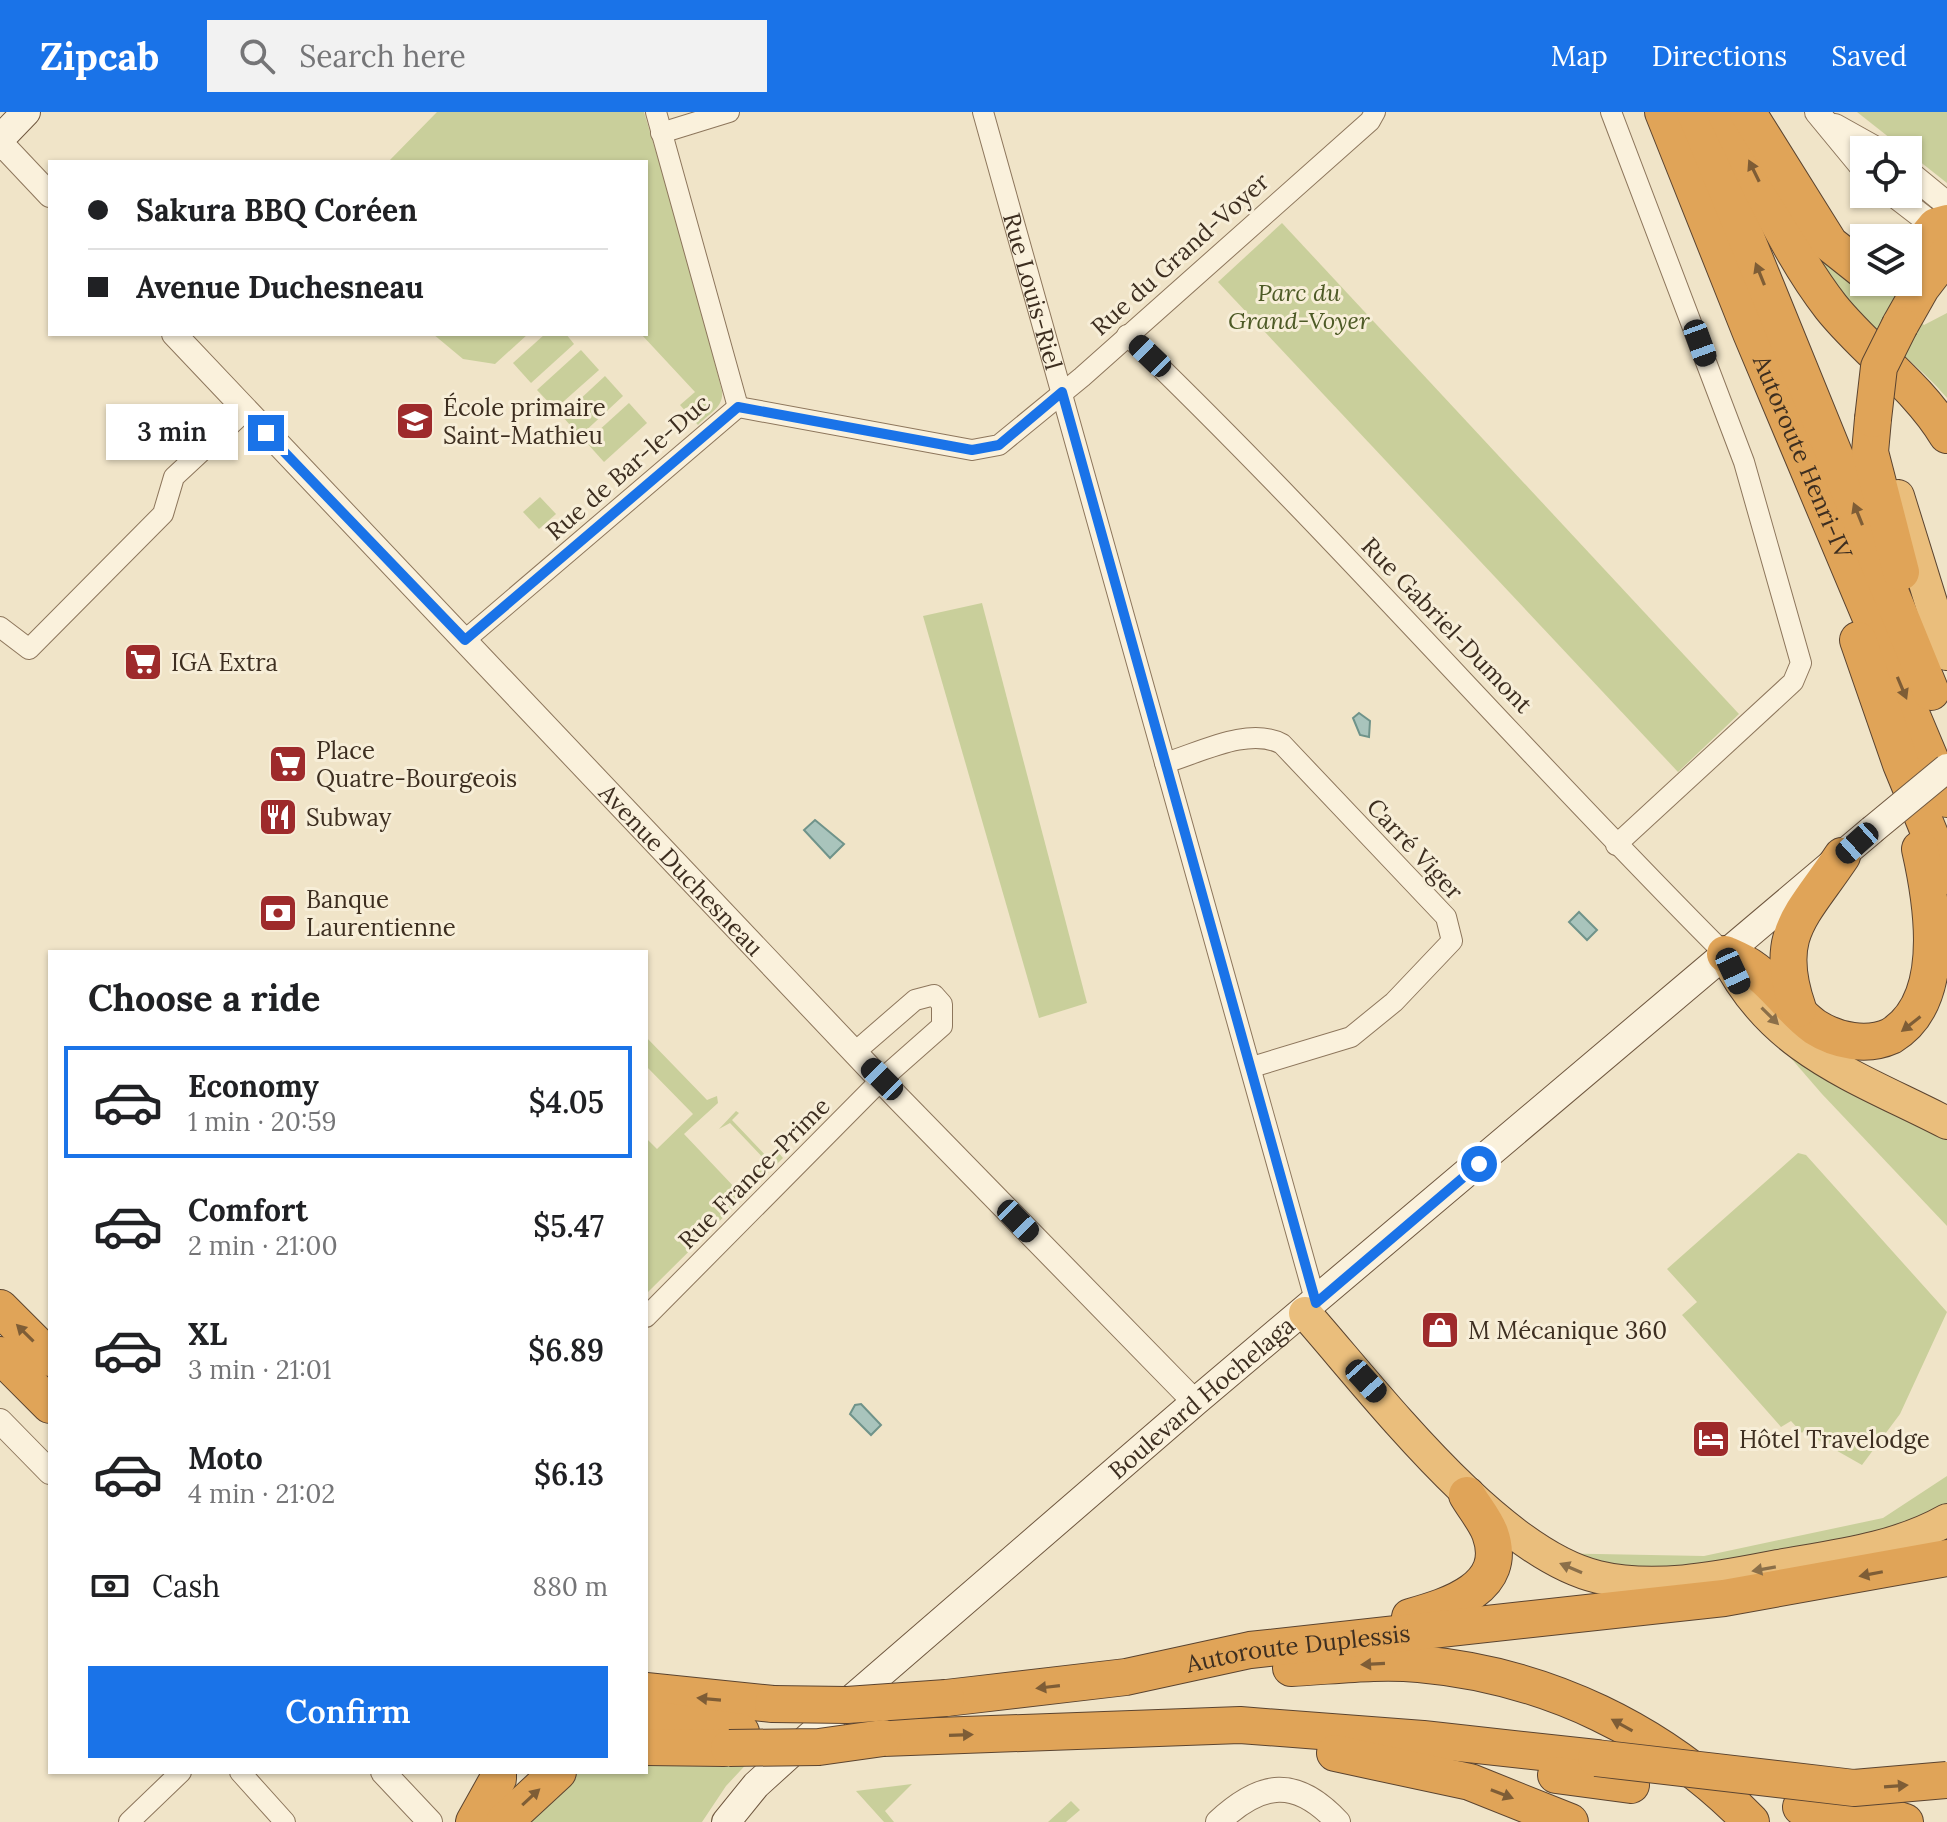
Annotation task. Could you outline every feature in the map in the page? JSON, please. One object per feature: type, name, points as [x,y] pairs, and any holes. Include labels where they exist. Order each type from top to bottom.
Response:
[{"type":"highway","name":"Autoroute Henri-IV","points":[[1663,112],[1751,333],[1947,799]]},
{"type":"highway","name":"Autoroute Henri-IV","points":[[1695,112],[1947,732]]},
{"type":"highway","points":[[1725,112],[1785,235],[1814,284],[1859,338],[1910,387],[1947,435]]},
{"type":"highway","points":[[1747,112],[1830,244],[1850,260]]},
{"type":"highway","points":[[1930,690],[1870,452],[1879,367],[1918,313],[1945,229]]},
{"type":"highway","points":[[1922,248],[1945,229]]},
{"type":"highway","points":[[1751,333],[1901,764],[1947,876]]},
{"type":"highway","points":[[1873,419],[1947,654]]},
{"type":"highway","points":[[1725,954],[1753,968],[1815,1026],[1838,1037],[1864,1043],[1888,1038],[1909,1028],[1921,1016],[1935,992],[1940,957],[1937,926],[1901,764]]},
{"type":"highway","points":[[1799,1011],[1786,967],[1787,948],[1793,928],[1842,856]]},
{"type":"highway","points":[[1725,954],[1741,987],[1811,1054],[1947,1123]]},
{"type":"highway","points":[[0,1308],[48,1356]]},
{"type":"highway","name":"Rue Louis-Riel","points":[[1310,1308],[1467,1495],[1543,1553],[1578,1571],[1611,1579],[1703,1580],[1869,1550],[1947,1520]]},
{"type":"highway","points":[[0,1355],[48,1403]]},
{"type":"highway","points":[[1359,1631],[1454,1605],[1480,1585],[1491,1560],[1491,1534],[1467,1495]]},
{"type":"highway","name":"Autoroute Duplessis","points":[[648,1691],[773,1704],[847,1705],[946,1698],[1126,1677],[1250,1650],[1724,1598],[1947,1558]]},
{"type":"highway","points":[[1250,1650],[1703,1580]]},
{"type":"highway","points":[[1126,1677],[1386,1663],[1444,1667],[1498,1676],[1579,1703],[1630,1729],[1672,1756],[1751,1822]]},
{"type":"highway","points":[[648,1718],[735,1740]]},
{"type":"highway","points":[[648,1747],[735,1740],[1240,1725],[1596,1758],[1854,1788],[1947,1780]]},
{"type":"highway","points":[[1151,1729],[1231,1743],[1355,1756],[1427,1771],[1470,1782],[1570,1822]]},
{"type":"highway","points":[[1330,1733],[1552,1775],[1884,1815],[1905,1822]]},
{"type":"highway","points":[[474,1822],[498,1774]]},
{"type":"highway","points":[[504,1822],[556,1774]]},
{"type":"main road","points":[[0,141],[26,112]]},
{"type":"main road","name":"Boulevard Hochelaga","points":[[726,1822],[777,1764],[1195,1402],[1947,768]]},
{"type":"street","name":"Rue de Bar-le-Duc","points":[[465,640],[738,407],[656,112]]},
{"type":"street","points":[[661,133],[729,112]]},
{"type":"street","name":"Rue Louis-Riel","points":[[983,112],[1252,1067],[1310,1308]]},
{"type":"street","name":"Rue du Grand-Voyer","points":[[738,407],[972,450],[999,445],[1370,121],[1375,112]]},
{"type":"street","points":[[1611,112],[1744,462],[1801,663],[1793,682],[1616,845]]},
{"type":"street","points":[[1822,117],[1854,136]]},
{"type":"street","points":[[1822,117],[1850,152]]},
{"type":"street","points":[[0,141],[48,193]]},
{"type":"street","points":[[1922,194],[1945,229]]},
{"type":"street","points":[[1914,208],[1945,229]]},
{"type":"street","name":"Rue Gabriel-Dumont","points":[[1127,335],[1460,674],[1616,845],[1725,954]]},
{"type":"street","name":"Avenue Duchesneau","points":[[176,336],[855,1052],[1195,1402]]},
{"type":"street","points":[[0,627],[29,649],[163,514],[174,477],[245,411]]},
{"type":"street","name":"Carré Viger","points":[[1165,763],[1245,739],[1268,737],[1275,740],[1446,917],[1452,941],[1394,1002],[1351,1037],[1252,1067]]},
{"type":"street","name":"Rue France-Prime","points":[[648,1315],[882,1079],[942,1026],[942,1004],[934,995],[915,1000],[855,1052]]},
{"type":"street","points":[[0,1421],[48,1470]]},
{"type":"street","points":[[129,1822],[179,1774]]},
{"type":"street","points":[[242,1774],[285,1822]]},
{"type":"street","points":[[385,1774],[430,1822]]},
{"type":"street","points":[[1218,1822],[1251,1796],[1283,1789],[1310,1797],[1338,1822]]},
{"type":"green space","points":[[437,112],[644,112],[688,258],[722,391],[718,406],[698,425],[680,405],[695,392],[643,336],[648,336],[648,160],[390,160]]},
{"type":"green space","points":[[1857,112],[1947,112],[1947,183],[1922,163],[1922,136],[1887,136]]},
{"type":"green space","points":[[1782,191],[1850,283],[1850,296],[1896,296],[1924,325],[1947,313],[1947,398],[1844,299],[1813,255]]},
{"type":"green space","name":"Parc du Grand-Voyer","points":[[1282,223],[1739,714],[1678,772],[1218,282]]},
{"type":"green space","points":[[435,336],[526,336],[495,364],[463,359]]},
{"type":"green space","points":[[543,336],[568,336],[574,344],[531,383],[513,363]]},
{"type":"green space","points":[[581,350],[599,370],[555,409],[537,390]]},
{"type":"green space","points":[[605,376],[623,396],[580,436],[562,416]]},
{"type":"green space","points":[[629,403],[647,423],[604,462],[586,442]]},
{"type":"green space","points":[[540,497],[556,514],[539,529],[523,512]]},
{"type":"green space","points":[[982,603],[1087,1003],[1039,1018],[923,616]]},
{"type":"green space","points":[[1711,966],[1947,1123],[1947,1226],[1822,1094]]},
{"type":"green space","points":[[648,1039],[707,1100],[717,1096],[718,1103],[684,1134],[737,1190],[767,1162],[730,1123],[719,1129],[736,1111],[739,1113],[732,1120],[768,1158],[778,1152],[783,1158],[648,1292],[648,1140],[657,1149],[693,1114],[648,1068]]},
{"type":"green space","points":[[1798,1153],[1806,1155],[1947,1312],[1900,1414],[1862,1465],[1818,1440],[1816,1443],[1805,1429],[1802,1433],[1791,1421],[1781,1427],[1682,1315],[1697,1302],[1667,1269]]},
{"type":"green space","points":[[1947,1476],[1947,1520],[1703,1580],[1543,1553],[1704,1556],[1883,1518]]},
{"type":"green space","points":[[648,1754],[754,1756],[726,1786],[702,1822],[513,1822],[564,1774],[648,1774]]},
{"type":"green space","points":[[912,1784],[885,1811],[894,1822],[884,1822],[856,1791]]},
{"type":"green space","points":[[1071,1801],[1080,1810],[1066,1822],[1048,1822]]},
{"type":"water","points":[[1359,713],[1370,721],[1369,737],[1360,735],[1353,718]]},
{"type":"water","points":[[815,820],[844,844],[830,858],[804,830]]},
{"type":"water","points":[[1579,912],[1597,930],[1587,940],[1569,922]]},
{"type":"water","points":[[861,1404],[881,1425],[871,1435],[850,1414],[855,1405]]},
{"type":"place","name":"École primaire Saint-Mathieu","points":[[415,421]]},
{"type":"place","name":"IGA Extra","points":[[143,662]]},
{"type":"place","name":"Place Quatre-Bourgeois","points":[[288,764]]},
{"type":"place","name":"Subway","points":[[278,817]]},
{"type":"place","name":"Banque Laurentienne","points":[[278,913]]},
{"type":"place","name":"M Mécanique 360","points":[[1440,1330]]},
{"type":"place","name":"Hôtel Travelodge","points":[[1711,1439]]},
{"type":"route","points":[[266,433],[465,640],[738,407],[972,450],[999,445],[1062,392],[1316,1303],[1479,1164]]}]
